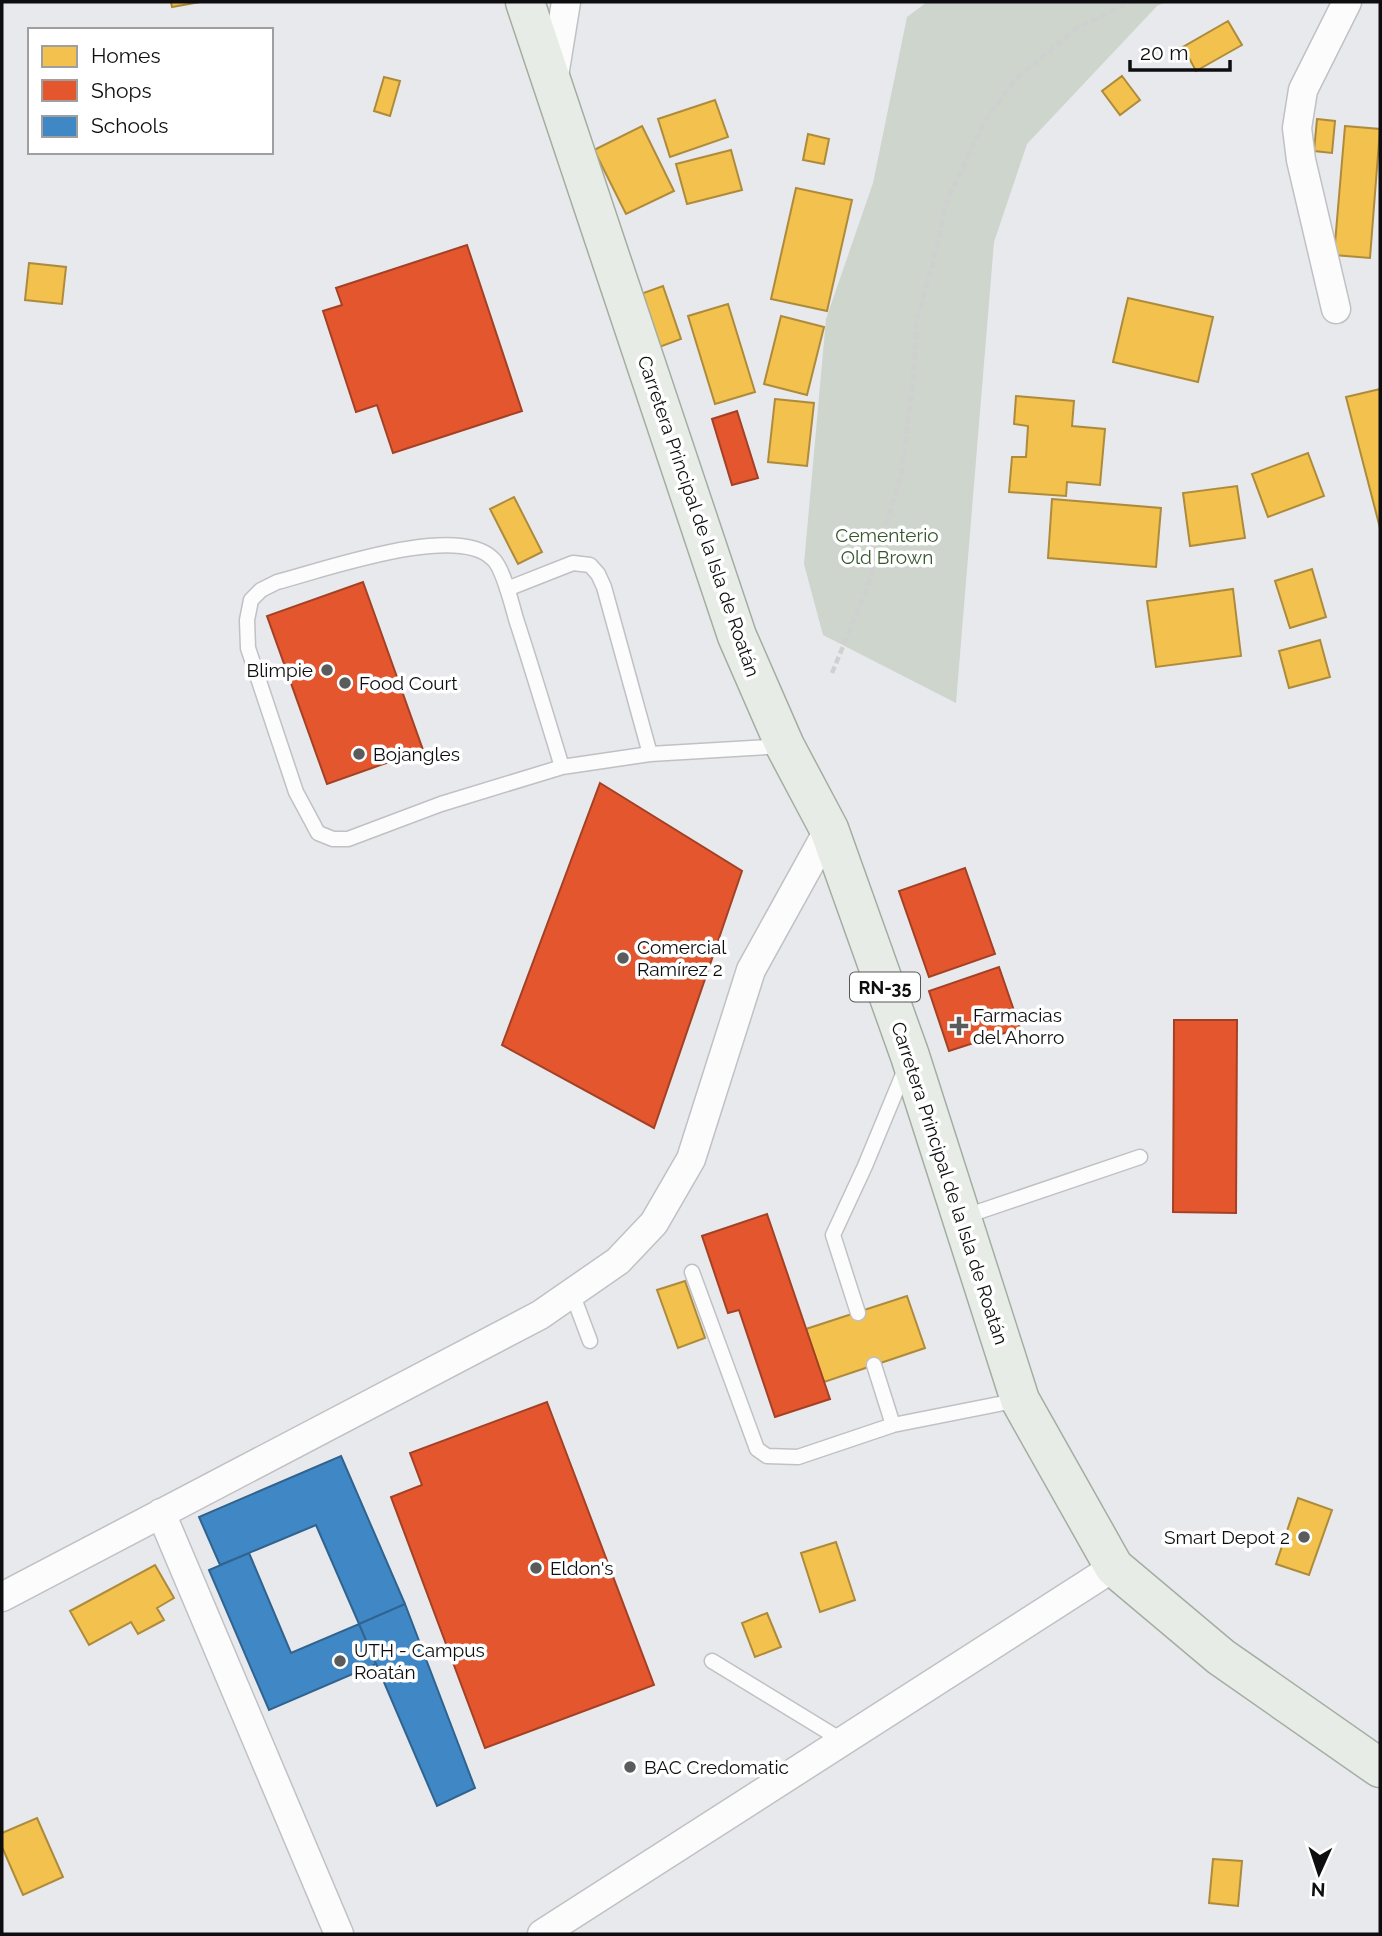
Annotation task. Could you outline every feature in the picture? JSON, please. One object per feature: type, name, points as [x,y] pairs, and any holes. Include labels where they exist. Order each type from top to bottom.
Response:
[{"type":"main road","name":"Carretera Principal de la Isla de Roatán","points":[[525,2],[737,636],[785,746],[829,829],[911,1056],[1020,1400],[1114,1567],[1221,1657],[1380,1768]]},
{"type":"street","points":[[552,87],[566,2]]},
{"type":"street","points":[[1336,309],[1301,160],[1297,128],[1303,90],[1347,2]]},
{"type":"street","points":[[2,1597],[540,1315],[618,1261],[654,1223],[691,1159],[751,970],[829,829]]},
{"type":"street","points":[[161,1513],[340,1934]]},
{"type":"street","points":[[542,1934],[1114,1567]]},
{"type":"lane","points":[[562,767],[507,589],[494,560],[473,547],[450,544],[416,546],[277,582],[261,590],[251,600],[247,620],[248,648],[296,792],[318,832],[324,837],[348,839],[441,804],[562,767],[650,754],[785,746]]},
{"type":"lane","points":[[507,589],[573,563],[590,565],[598,574],[604,587],[650,754]]},
{"type":"lane","points":[[858,1313],[833,1234],[911,1056]]},
{"type":"lane","points":[[962,1218],[1140,1157]]},
{"type":"lane","points":[[692,1272],[757,1449],[767,1456],[797,1457],[893,1425],[1020,1400]]},
{"type":"lane","points":[[572,1293],[590,1341]]},
{"type":"lane","points":[[874,1365],[893,1425]]},
{"type":"lane","points":[[712,1661],[843,1741]]},
{"type":"path","points":[[832,673],[868,586],[901,475],[912,392],[917,319],[947,201],[984,124],[1015,80],[1077,28],[1131,2]]},
{"type":"green space","name":"Cementerio Old Brown","points":[[927,2],[1166,2],[1157,6],[1027,144],[994,242],[956,703],[823,635],[804,564],[826,319],[873,183],[907,17]]},
{"type":"building: Homes","points":[[171,2],[200,2],[172,7]]},
{"type":"building: Homes","points":[[1228,21],[1242,45],[1196,71],[1183,47]]},
{"type":"building: Homes","points":[[1122,76],[1140,100],[1120,115],[1102,91]]},
{"type":"building: Homes","points":[[384,77],[400,81],[390,116],[374,111]]},
{"type":"building: Homes","points":[[715,100],[728,137],[670,157],[658,119]]},
{"type":"building: Homes","points":[[1317,119],[1335,121],[1332,153],[1314,151]]},
{"type":"building: Homes","points":[[642,126],[674,191],[626,214],[594,150]]},
{"type":"building: Homes","points":[[1345,126],[1380,129],[1370,258],[1334,255]]},
{"type":"building: Homes","points":[[808,134],[829,139],[824,164],[803,160]]},
{"type":"building: Homes","points":[[731,150],[742,190],[687,204],[676,164]]},
{"type":"building: Homes","points":[[796,188],[852,200],[827,311],[771,299]]},
{"type":"building: Homes","points":[[29,263],[66,267],[62,304],[25,300]]},
{"type":"building: Homes","points":[[663,286],[681,339],[654,349],[635,296]]},
{"type":"building: Homes","points":[[1128,298],[1213,317],[1198,382],[1113,362]]},
{"type":"building: Homes","points":[[728,304],[755,392],[715,404],[688,316]]},
{"type":"building: Homes","points":[[781,316],[824,327],[807,395],[764,384]]},
{"type":"building: Homes","points":[[1380,389],[1380,528],[1346,397]]},
{"type":"building: Homes","points":[[1016,396],[1074,401],[1072,426],[1105,429],[1100,485],[1067,482],[1066,496],[1009,492],[1012,457],[1026,457],[1028,426],[1014,424]]},
{"type":"building: Homes","points":[[775,399],[814,403],[807,466],[768,462]]},
{"type":"building: Homes","points":[[1308,453],[1324,496],[1268,517],[1252,474]]},
{"type":"building: Homes","points":[[1237,486],[1245,538],[1190,546],[1183,493]]},
{"type":"building: Homes","points":[[514,497],[542,552],[518,564],[490,509]]},
{"type":"building: Homes","points":[[1052,499],[1161,508],[1156,567],[1048,558]]},
{"type":"building: Homes","points":[[1312,569],[1326,617],[1290,628],[1275,581]]},
{"type":"building: Homes","points":[[1233,589],[1241,656],[1156,667],[1147,601]]},
{"type":"building: Homes","points":[[1320,640],[1330,677],[1289,688],[1279,651]]},
{"type":"building: Homes","points":[[685,1281],[705,1338],[678,1348],[657,1290]]},
{"type":"building: Homes","points":[[907,1296],[925,1348],[824,1382],[806,1329]]},
{"type":"building: Homes","name":"Smart Depot 2","points":[[1298,1498],[1332,1510],[1309,1575],[1276,1564]]},
{"type":"building: Homes","points":[[836,1542],[855,1600],[820,1612],[801,1553]]},
{"type":"building: Homes","points":[[155,1565],[174,1598],[157,1608],[164,1620],[138,1634],[131,1622],[89,1645],[70,1611]]},
{"type":"building: Homes","points":[[767,1613],[781,1647],[755,1657],[742,1623]]},
{"type":"building: Homes","points":[[37,1818],[63,1877],[23,1895],[2,1847],[2,1833]]},
{"type":"building: Homes","points":[[1213,1859],[1242,1861],[1238,1906],[1209,1903]]},
{"type":"building: Shops","points":[[467,245],[522,411],[393,453],[377,405],[356,412],[323,311],[342,305],[336,288]]},
{"type":"building: Shops","points":[[737,411],[758,478],[732,485],[712,419]]},
{"type":"building: Shops","name":"Food Court","points":[[363,582],[423,750],[327,784],[267,616]]},
{"type":"building: Shops","name":"Comercial Ramírez 2","points":[[600,783],[742,871],[654,1128],[502,1045]]},
{"type":"building: Shops","points":[[965,868],[995,954],[929,977],[899,891]]},
{"type":"building: Shops","points":[[999,967],[1020,1028],[949,1051],[929,991]]},
{"type":"building: Shops","points":[[1174,1020],[1237,1020],[1236,1213],[1173,1212]]},
{"type":"building: Shops","points":[[767,1214],[830,1399],[775,1417],[739,1310],[728,1313],[702,1236]]},
{"type":"building: Shops","points":[[547,1402],[654,1685],[485,1748],[391,1497],[422,1485],[410,1453]]},
{"type":"building: Schools","points":[[341,1456],[405,1604],[359,1624],[316,1525],[220,1565],[199,1517]]},
{"type":"building: Schools","points":[[249,1553],[291,1653],[359,1624],[376,1664],[269,1710],[209,1570]]},
{"type":"building: Schools","points":[[405,1604],[475,1788],[437,1806],[359,1624]]},
{"type":"place","name":"Blimpie","points":[[327,670]]},
{"type":"place","name":"Food Court","points":[[345,683]]},
{"type":"place","name":"Bojangles","points":[[359,754]]},
{"type":"place","name":"Comercial Ramírez 2","points":[[623,958]]},
{"type":"place","name":"Farmacias del Ahorro","points":[[959,1026]]},
{"type":"place","name":"Smart Depot 2","points":[[1304,1537]]},
{"type":"place","name":"Eldon's","points":[[536,1568]]},
{"type":"place","name":"UTH - Campus Roatán","points":[[340,1661]]},
{"type":"place","name":"BAC Credomatic","points":[[630,1767]]}]
